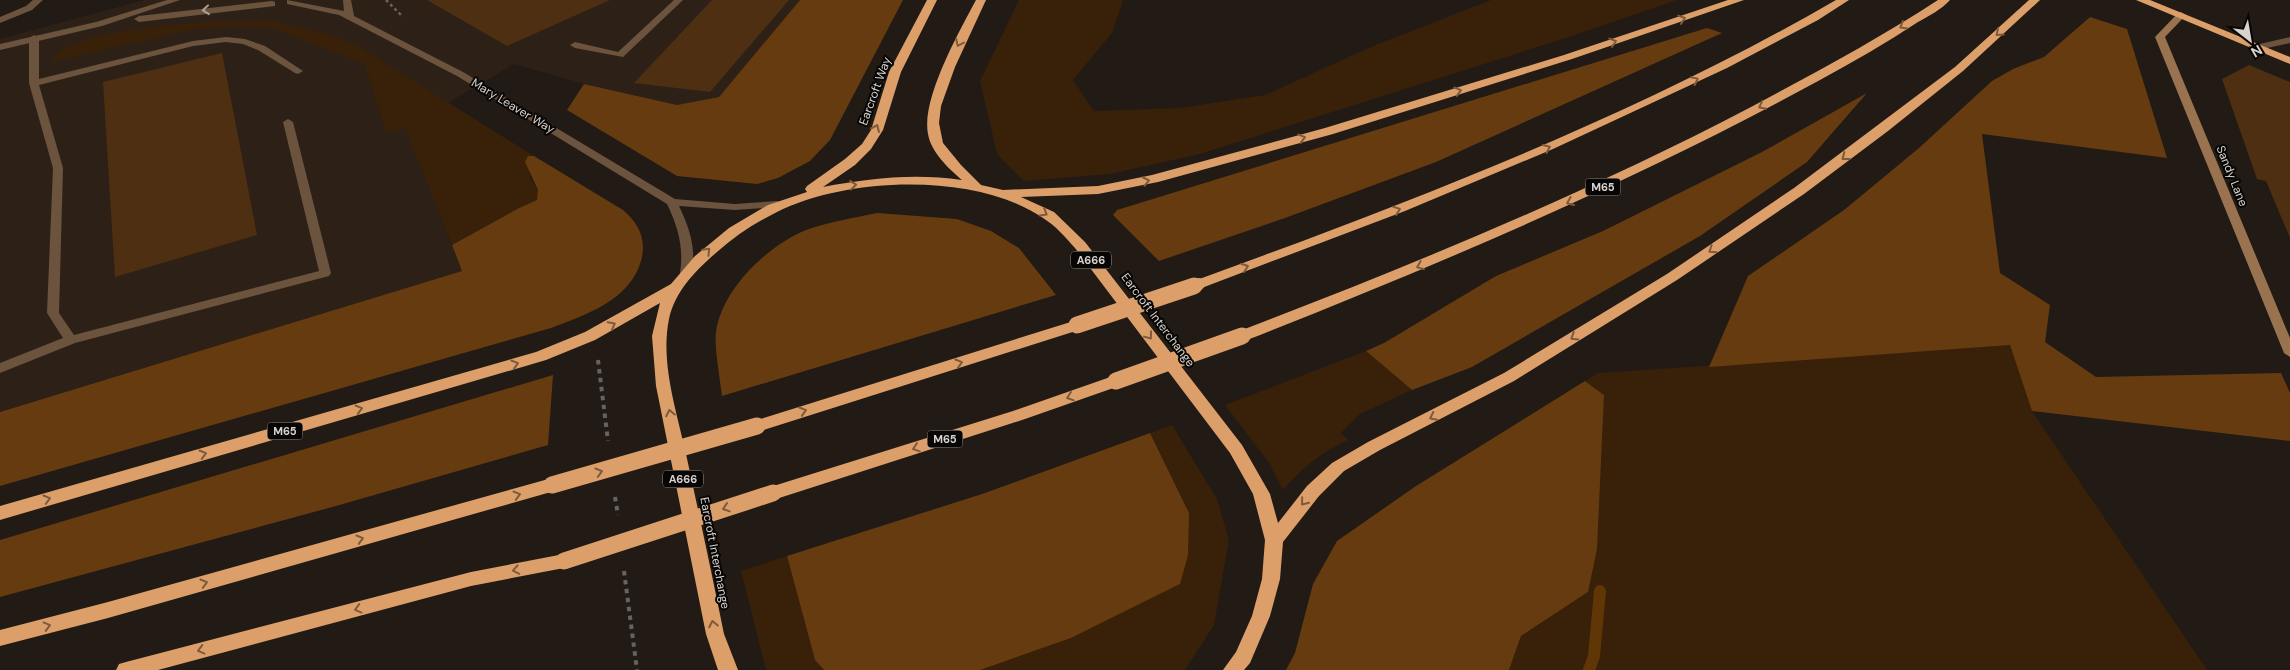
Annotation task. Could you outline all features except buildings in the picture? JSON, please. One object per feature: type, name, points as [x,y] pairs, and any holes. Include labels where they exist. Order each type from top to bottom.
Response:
[{"type":"highway","name":"Earcroft Way","points":[[803,195],[850,162],[867,146],[877,130],[895,72],[932,0]]},
{"type":"highway","name":"A666","points":[[974,185],[951,163],[940,147],[933,133],[932,118],[958,46],[981,0]]},
{"type":"highway","points":[[1004,193],[1062,193],[1098,190],[1153,179],[1329,131],[1568,57],[1739,0]]},
{"type":"highway","points":[[0,638],[118,608],[757,426],[1077,325],[1199,284],[1424,200],[1535,153],[1648,103],[1739,58],[1844,0]]},
{"type":"highway","name":"M65","points":[[126,670],[471,580],[564,561],[1009,418],[1242,336],[1454,252],[1591,193],[1730,124],[1839,65],[1945,0]]},
{"type":"highway","points":[[1274,540],[1313,491],[1338,467],[1374,446],[1509,377],[1704,256],[1800,192],[1959,69],[2035,0]]},
{"type":"highway","points":[[2141,0],[2290,61]]},
{"type":"highway","name":"Earcroft Interchange","points":[[728,670],[715,634],[664,386],[659,346],[662,317],[675,288],[686,273],[712,245],[743,223],[778,204],[803,195],[837,187],[886,181],[974,185],[1004,193],[1046,212],[1065,228],[1080,245],[1236,449],[1261,494],[1274,540],[1271,580],[1261,616],[1243,657],[1234,670]]},
{"type":"highway","points":[[590,336],[675,288]]},
{"type":"highway","name":"M65","points":[[0,513],[480,374],[568,346],[590,336]]},
{"type":"main road","name":"Sandy Lane","points":[[2181,15],[2160,37],[2290,353]]},
{"type":"street","points":[[0,20],[29,8],[39,0]]},
{"type":"street","points":[[0,47],[99,24],[176,0]]},
{"type":"street","points":[[243,0],[272,4]]},
{"type":"street","points":[[99,24],[301,0]]},
{"type":"street","points":[[347,0],[350,17]]},
{"type":"street","points":[[575,45],[620,55],[679,0]]},
{"type":"street","name":"Mary Leaver Way","points":[[290,2],[327,9],[350,17],[460,74],[672,202],[735,207],[778,204]]},
{"type":"street","points":[[34,38],[34,83],[58,168],[53,314],[71,340]]},
{"type":"street","points":[[34,83],[182,46],[237,40],[251,44],[276,56],[298,71]]},
{"type":"street","points":[[2258,47],[2290,40]]},
{"type":"street","points":[[0,368],[71,340],[325,274],[288,122]]},
{"type":"street","points":[[672,202],[688,240],[689,256],[686,273]]},
{"type":"path","points":[[386,0],[407,20]]},
{"type":"path","points":[[590,336],[598,360],[609,447]]},
{"type":"path","points":[[615,495],[619,524]]},
{"type":"path","points":[[624,563],[637,670]]},
{"type":"shaded area","points":[[144,0],[800,0],[719,97],[677,105],[584,84],[514,64],[406,128],[462,271],[0,412],[0,39]]},
{"type":"shaded area","points":[[800,0],[903,0],[830,140],[810,161],[778,178],[757,184],[677,176],[567,110],[584,84],[677,105],[719,97]]},
{"type":"shaded area","points":[[1019,0],[1123,0],[1112,33],[1073,80],[1094,111],[1180,108],[1265,95],[1373,46],[1491,0],[1677,0],[1569,37],[1200,154],[1110,174],[1024,181],[997,154],[980,81]]},
{"type":"shaded area","points":[[2090,17],[2127,29],[2167,158],[1982,134],[2000,273],[2050,305],[2045,342],[2096,377],[2281,373],[2290,393],[2290,441],[2032,411],[2010,345],[1709,367],[1748,276],[1844,210],[1919,148],[1992,81],[2013,69],[2044,57]]},
{"type":"shaded area","points":[[254,20],[278,22],[329,34],[361,48],[534,156],[528,156],[530,178],[538,190],[538,200],[517,209],[452,245],[405,128],[386,133],[365,64],[274,29],[245,26],[197,29],[51,62],[62,50],[83,41],[111,34],[177,24]]},
{"type":"shaded area","points":[[1707,28],[1722,33],[1436,162],[1285,218],[1159,261],[1113,215],[1117,210]]},
{"type":"shaded area","points":[[1867,93],[1807,162],[1700,236],[1472,367],[1412,390],[1366,351],[1384,343],[1496,276],[1603,231],[1762,152]]},
{"type":"shaded area","points":[[528,156],[534,156],[623,210],[637,226],[643,246],[641,261],[635,275],[627,286],[605,304],[578,318],[551,328],[0,486],[0,412],[462,271],[452,245],[537,200],[538,190],[525,162]]},
{"type":"shaded area","points":[[877,213],[957,219],[991,231],[1019,248],[1056,295],[722,396],[716,354],[716,332],[727,300],[737,285],[762,258],[791,237],[832,222]]},
{"type":"shaded area","points":[[2010,345],[2032,411],[2207,670],[1509,670],[1521,636],[1588,592],[1604,395],[1585,381],[1598,373]]},
{"type":"shaded area","points":[[1366,351],[1412,390],[1360,414],[1341,433],[1348,440],[1313,461],[1283,490],[1269,463],[1225,405]]},
{"type":"shaded area","points":[[553,375],[548,445],[336,506],[0,597],[0,540]]},
{"type":"shaded area","points":[[1585,381],[1604,395],[1597,549],[1588,592],[1521,636],[1509,670],[1286,670],[1295,653],[1313,584],[1337,541],[1416,486]]},
{"type":"shaded area","points":[[1172,425],[1217,499],[1229,540],[1214,625],[1185,670],[980,670],[1071,638],[1180,584],[1189,513],[1150,433]]},
{"type":"shaded area","points":[[1150,433],[1189,513],[1188,555],[1180,584],[1071,638],[980,670],[824,670],[815,660],[787,556],[982,494]]},
{"type":"shaded area","points":[[787,556],[815,660],[824,670],[767,670],[765,666],[741,571]]},
{"type":"waterway","points":[[1589,670],[1594,656],[1600,591]]}]
